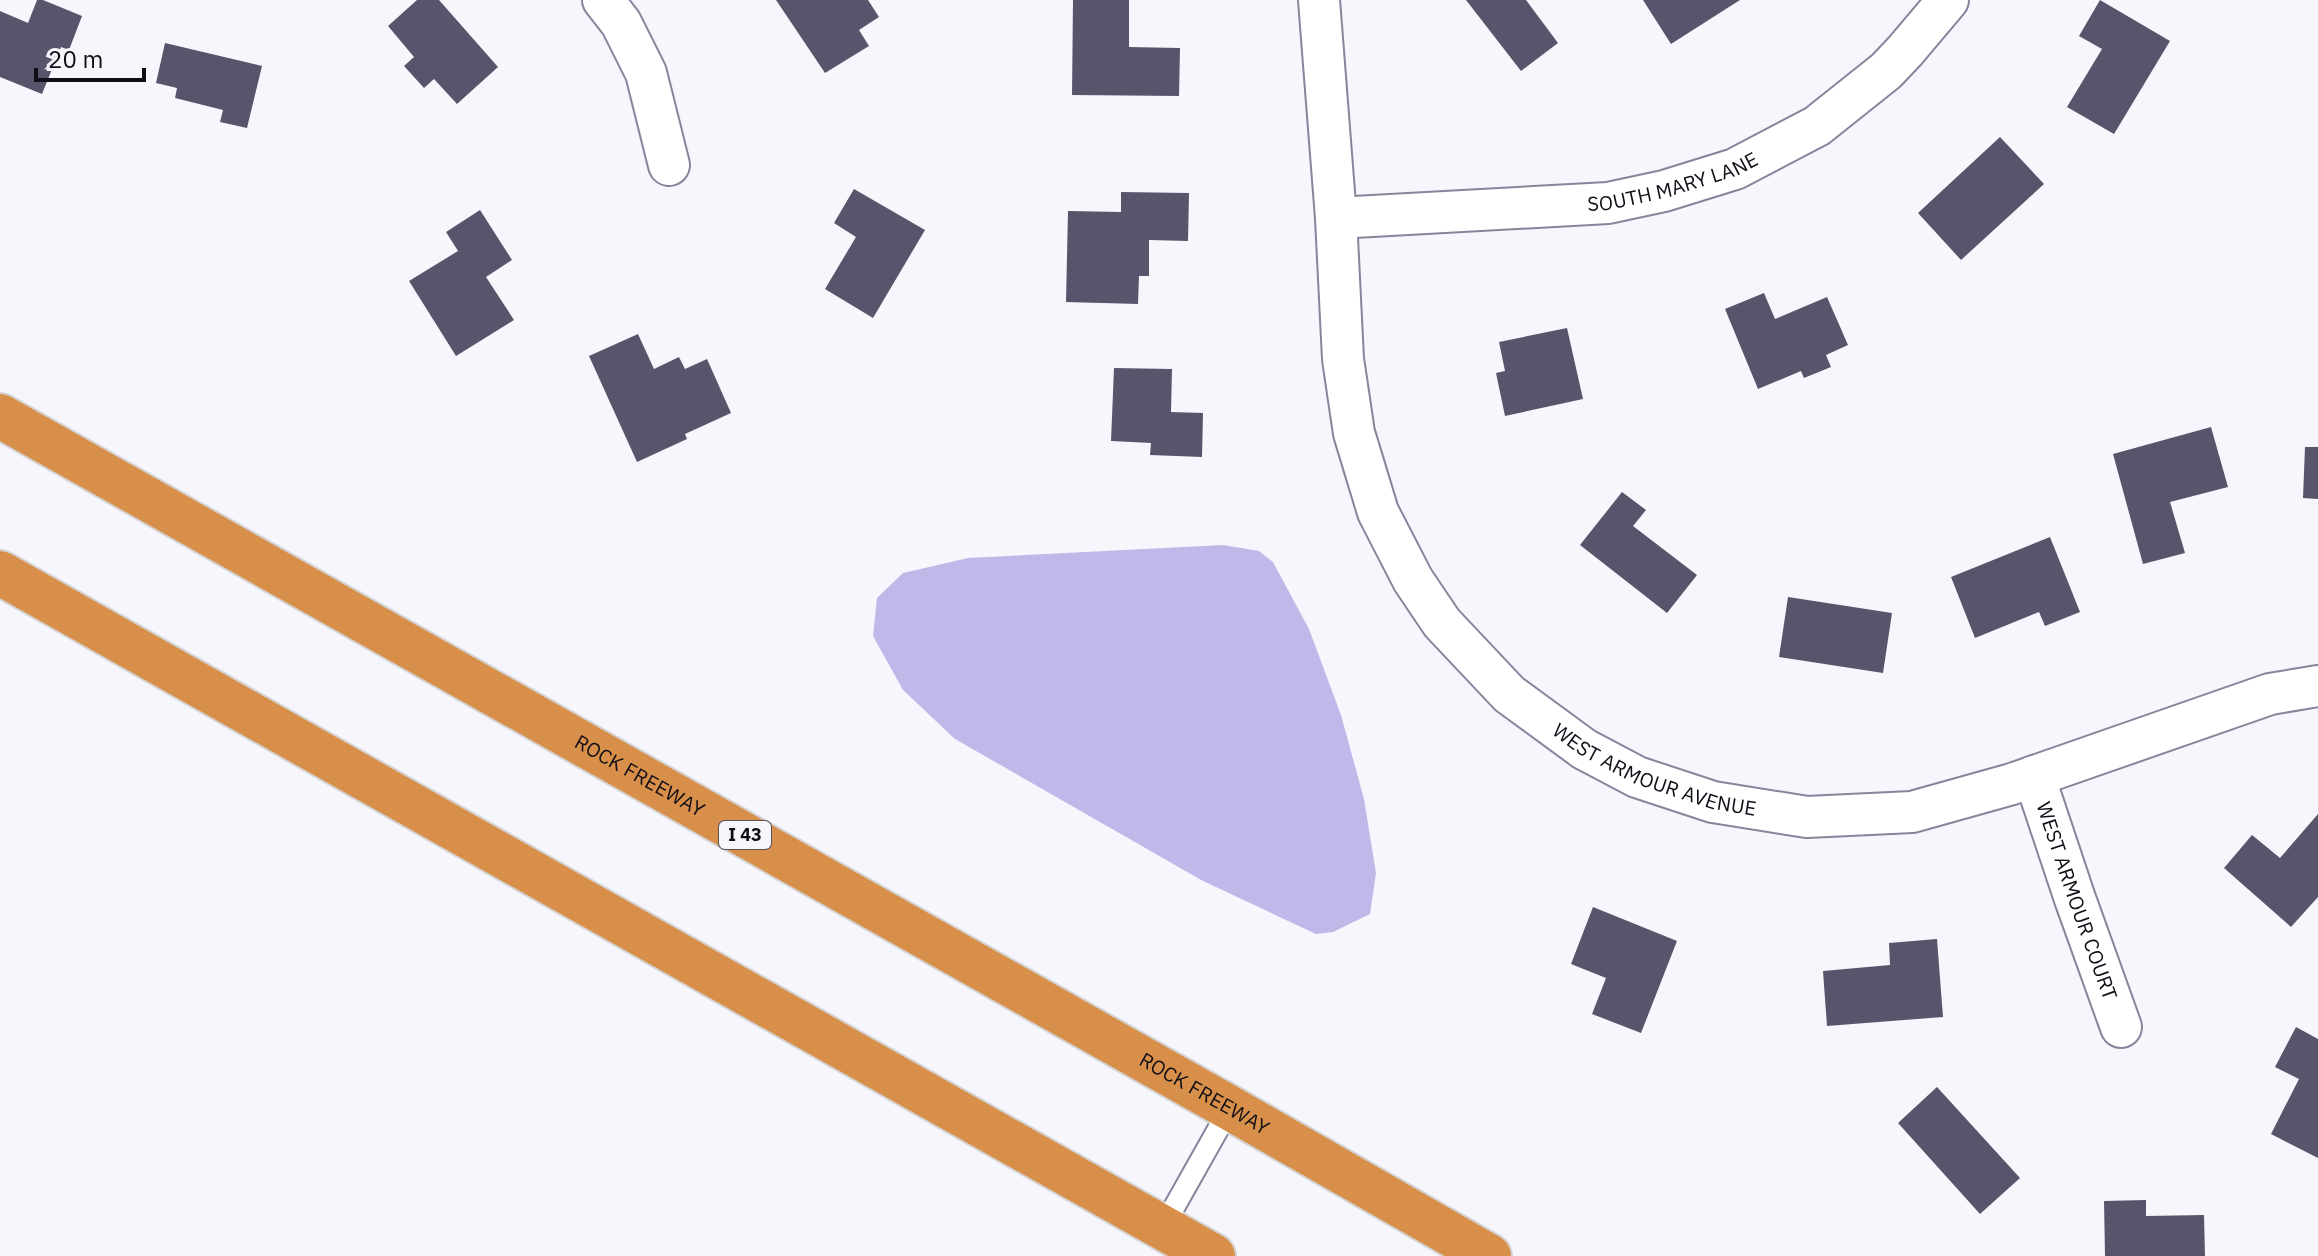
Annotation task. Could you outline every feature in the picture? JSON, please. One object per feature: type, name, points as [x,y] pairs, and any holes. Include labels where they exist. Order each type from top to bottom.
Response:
[{"type":"highway","name":"ROCK FREEWAY","points":[[0,416],[1489,1256]]},
{"type":"highway","points":[[0,573],[1213,1256]]},
{"type":"street","points":[[603,0],[621,23],[646,73],[669,165]]},
{"type":"street","name":"WEST ARMOUR AVENUE","points":[[1319,0],[1336,218],[1343,359],[1354,433],[1378,512],[1413,580],[1442,623],[1509,694],[1584,749],[1637,777],[1713,802],[1807,817],[1912,812],[2034,776],[2270,694],[2318,686]]},
{"type":"street","name":"SOUTH MARY LANE","points":[[1336,218],[1608,203],[1664,191],[1735,169],[1817,126],[1886,71],[1948,0]]},
{"type":"street","name":"WEST ARMOUR COURT","points":[[2034,776],[2121,1027]]},
{"type":"lane","points":[[1163,1227],[1230,1108]]},
{"type":"shaded area","points":[[1223,545],[1259,551],[1273,562],[1309,629],[1341,715],[1364,799],[1376,873],[1370,914],[1333,932],[1316,934],[1203,881],[955,739],[903,690],[873,636],[877,598],[903,573],[968,558]]},
{"type":"building","points":[[37,0],[82,16],[69,50],[61,47],[42,94],[0,77],[0,11],[28,23]]},
{"type":"building","points":[[417,0],[439,0],[498,67],[457,104],[434,79],[424,88],[404,66],[414,57],[388,26]]},
{"type":"building","points":[[776,0],[868,0],[879,17],[859,30],[869,46],[825,73]]},
{"type":"building","points":[[1073,0],[1129,0],[1129,47],[1180,48],[1179,96],[1072,95]]},
{"type":"building","points":[[1466,0],[1526,0],[1558,43],[1521,71]]},
{"type":"building","points":[[1643,0],[1740,0],[1671,44]]},
{"type":"building","points":[[2100,0],[2170,41],[2114,134],[2067,107],[2102,49],[2079,36]]},
{"type":"building","points":[[165,43],[262,66],[247,128],[220,122],[223,110],[175,98],[177,88],[156,83]]},
{"type":"building","points":[[2000,137],[2044,184],[1961,260],[1918,213]]},
{"type":"building","points":[[854,189],[925,230],[873,318],[825,289],[856,237],[834,223]]},
{"type":"building","points":[[1121,192],[1189,193],[1188,241],[1149,240],[1149,276],[1139,276],[1138,304],[1066,302],[1068,211],[1121,212]]},
{"type":"building","points":[[480,210],[512,260],[486,277],[514,320],[456,356],[409,281],[458,251],[446,232]]},
{"type":"building","points":[[1764,293],[1775,319],[1827,297],[1848,345],[1826,355],[1831,367],[1804,378],[1801,371],[1758,389],[1725,309]]},
{"type":"building","points":[[1567,328],[1583,399],[1505,416],[1496,373],[1505,371],[1499,342]]},
{"type":"building","points":[[638,334],[654,369],[679,357],[685,369],[707,359],[731,413],[685,434],[687,439],[637,462],[589,356]]},
{"type":"building","points":[[1114,368],[1172,369],[1171,412],[1203,413],[1202,457],[1150,455],[1151,443],[1111,441]]},
{"type":"building","points":[[2211,427],[2228,487],[2170,502],[2185,553],[2143,564],[2113,454]]},
{"type":"building","points":[[2305,447],[2318,447],[2318,499],[2303,498]]},
{"type":"building","points":[[1622,492],[1646,510],[1633,526],[1697,575],[1667,613],[1580,545]]},
{"type":"building","points":[[2050,537],[2080,612],[2045,626],[2039,612],[1975,638],[1951,577]]},
{"type":"building","points":[[1788,597],[1892,613],[1883,673],[1779,657]]},
{"type":"building","points":[[2318,814],[2318,897],[2291,927],[2224,868],[2252,835],[2280,858]]},
{"type":"building","points":[[1593,907],[1677,941],[1641,1033],[1592,1014],[1606,978],[1571,964]]},
{"type":"building","points":[[1937,939],[1943,1017],[1827,1026],[1823,971],[1890,965],[1889,943]]},
{"type":"building","points":[[2296,1027],[2318,1039],[2318,1158],[2271,1134],[2299,1079],[2275,1067]]},
{"type":"building","points":[[1937,1087],[2020,1178],[1980,1214],[1898,1123]]},
{"type":"building","points":[[2146,1200],[2146,1216],[2204,1215],[2205,1256],[2105,1256],[2104,1201]]}]
